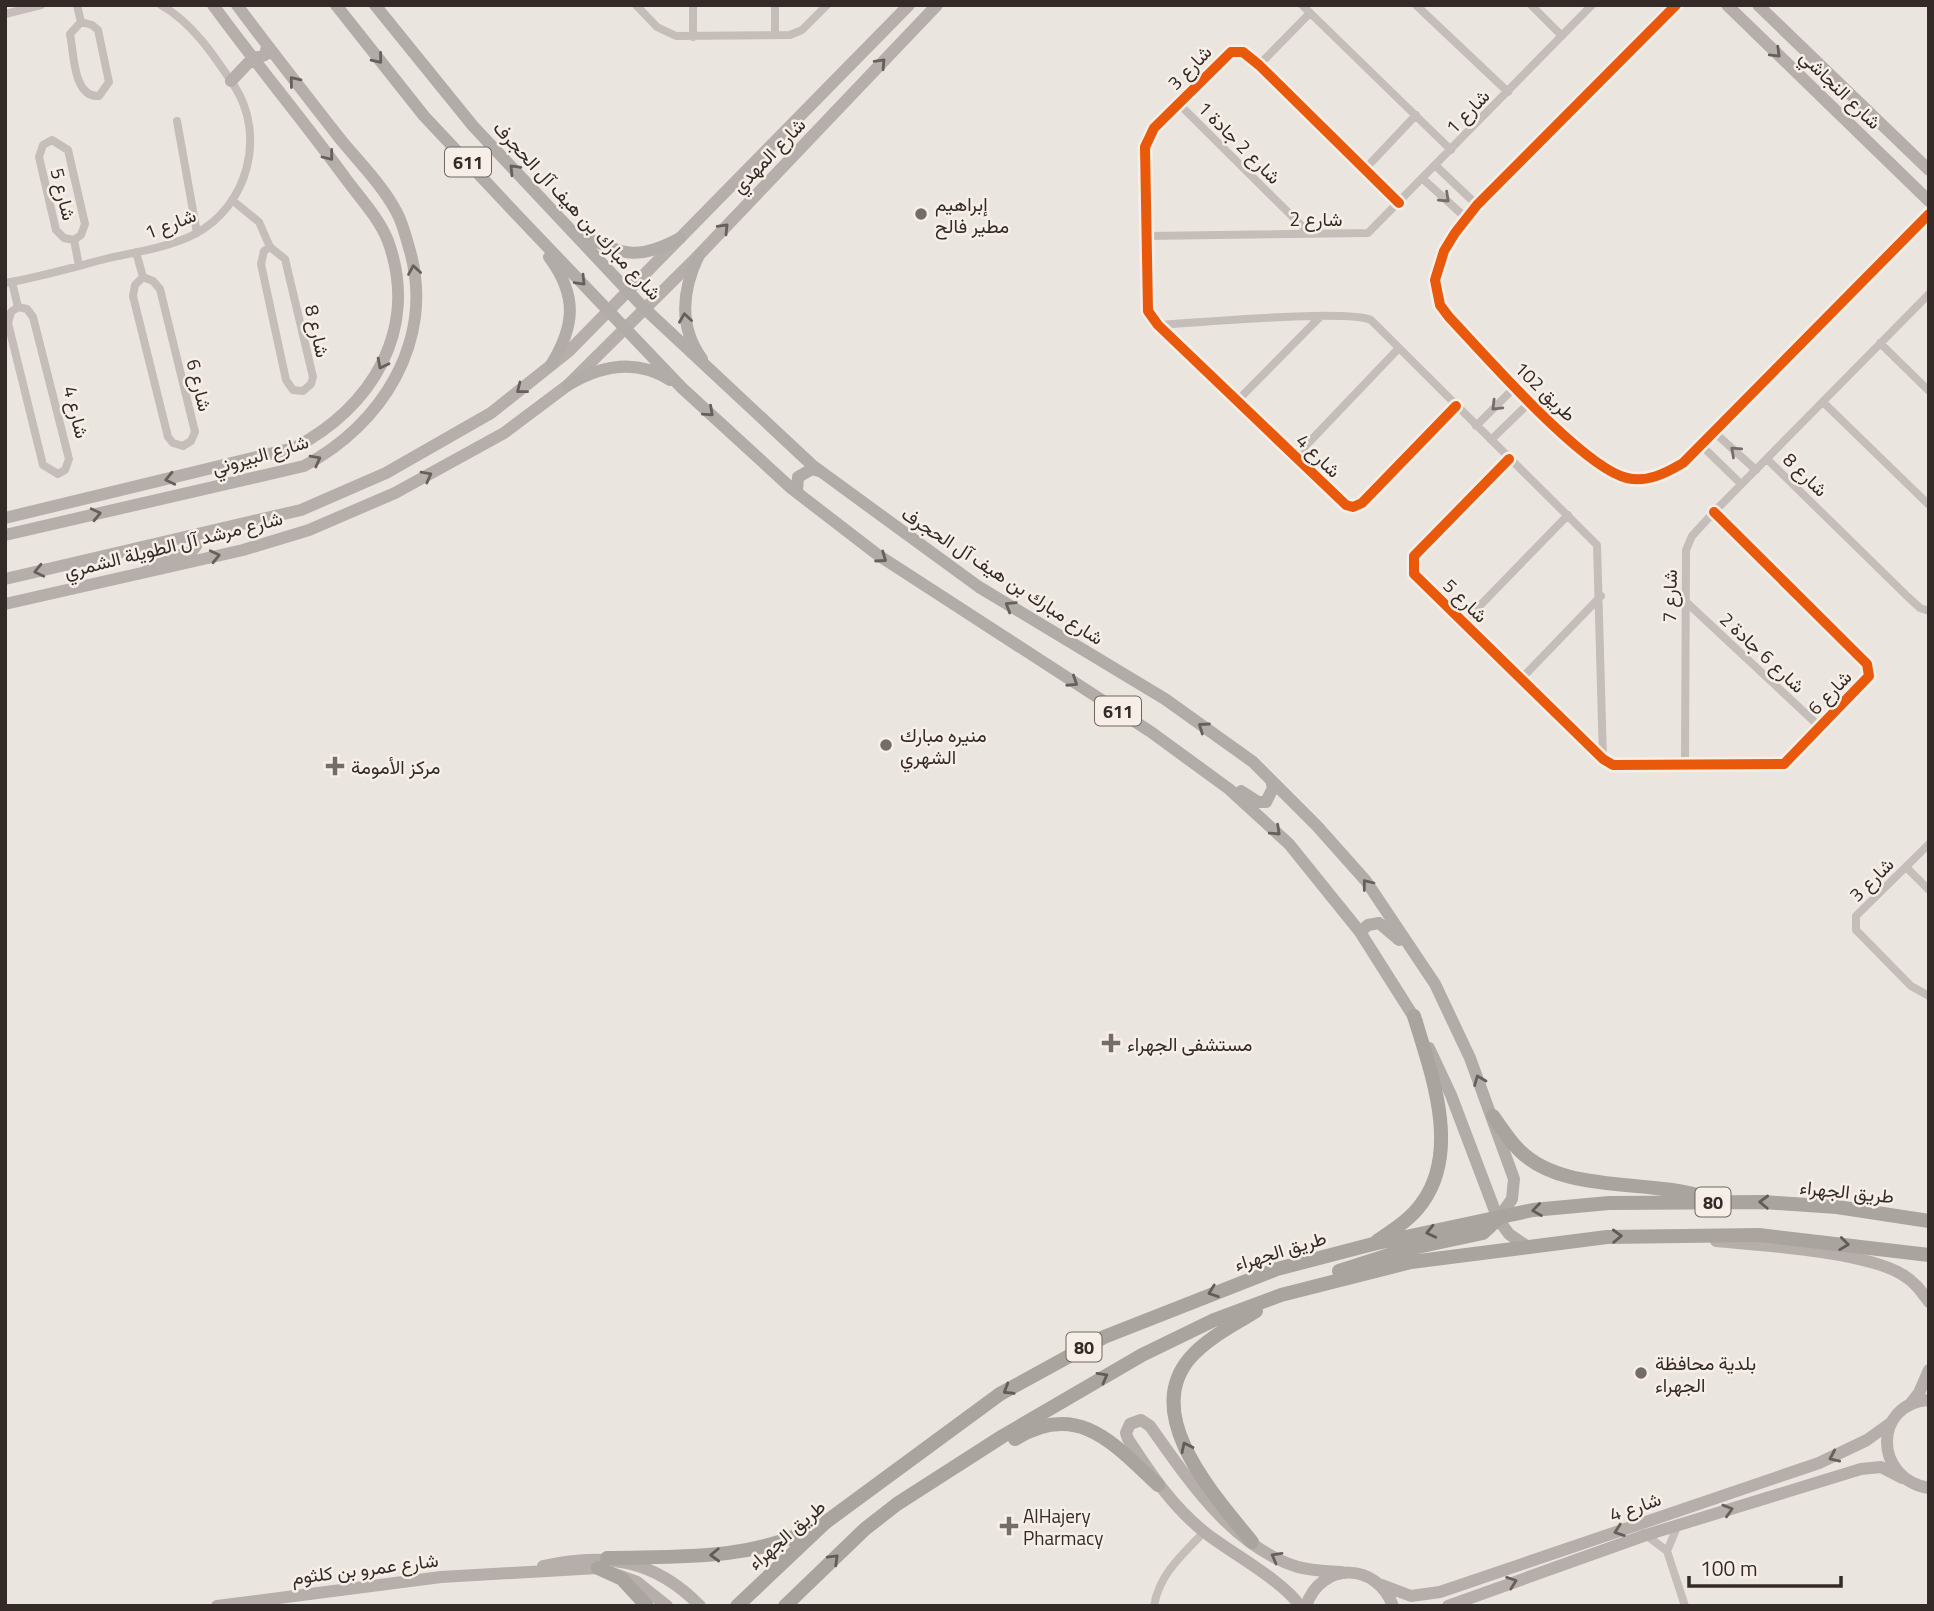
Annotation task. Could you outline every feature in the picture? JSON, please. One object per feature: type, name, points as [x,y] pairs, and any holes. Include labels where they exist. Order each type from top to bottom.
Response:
[{"type":"highway","points":[[1373,1244],[1422,1204],[1435,1181],[1441,1155],[1432,1074],[1414,1016]]},
{"type":"highway","points":[[1493,1116],[1520,1150],[1545,1169],[1570,1177],[1686,1190],[1718,1202]]},
{"type":"highway","name":"طريق الجهراء","points":[[1499,1219],[1533,1210],[1609,1203],[1718,1202],[1836,1207],[1929,1220]]},
{"type":"highway","points":[[1317,1285],[1356,1264],[1482,1227],[1499,1219]]},
{"type":"highway","name":"طريق الجهراء","points":[[737,1606],[826,1522],[1000,1394],[1089,1345],[1203,1296],[1277,1269],[1373,1244],[1482,1227]]},
{"type":"highway","name":"80","points":[[785,1606],[865,1529],[897,1504],[1003,1436],[1142,1355],[1214,1320],[1281,1295],[1411,1262],[1525,1245],[1650,1235],[1759,1235],[1929,1255]]},
{"type":"highway","points":[[1252,1542],[1197,1469],[1174,1418],[1172,1397],[1177,1376],[1202,1346],[1281,1295]]},
{"type":"highway","points":[[897,1504],[958,1476],[1023,1434],[1041,1426],[1059,1424],[1079,1425],[1114,1442],[1158,1485]]},
{"type":"highway","points":[[602,1563],[757,1550],[783,1543],[826,1522]]},
{"type":"highway","points":[[602,1563],[622,1579],[646,1606]]},
{"type":"main road","name":"611","points":[[336,5],[425,116],[517,215],[682,388],[797,492],[877,555],[1151,732],[1229,789],[1289,844],[1360,932],[1414,1016],[1451,1095],[1499,1219],[1508,1234],[1525,1245]]},
{"type":"main road","name":"شارع مبارك بن هيف آل الحجرف","points":[[375,5],[473,126],[644,308],[714,377],[820,471],[979,587],[1165,699],[1252,762],[1366,881],[1412,947],[1452,1014],[1493,1116],[1514,1179],[1512,1199],[1499,1219]]},
{"type":"main road","points":[[517,215],[557,268],[569,297],[572,322],[565,343],[551,365]]},
{"type":"main road","points":[[573,231],[615,250],[638,254],[655,251],[680,238]]},
{"type":"main road","points":[[699,255],[687,278],[683,304],[687,329],[697,353],[714,377]]},
{"type":"main road","points":[[568,385],[589,373],[613,366],[638,367],[662,374],[682,388]]},
{"type":"main road","points":[[797,492],[798,477],[812,469],[820,471]]},
{"type":"main road","points":[[1151,732],[1167,737],[1258,802],[1266,802],[1270,797],[1271,780]]},
{"type":"main road","points":[[1360,932],[1368,925],[1379,923],[1412,947]]},
{"type":"street","points":[[5,14],[41,5]]},
{"type":"street","points":[[78,5],[81,22]]},
{"type":"street","name":"شارع 1","points":[[8,283],[136,252],[197,233],[210,224],[232,200],[249,165],[251,131],[242,98],[183,19],[161,5]]},
{"type":"street","name":"شارع البيروني","points":[[5,518],[294,448],[335,424],[356,403],[385,360],[394,329],[396,298],[396,272],[387,239],[333,160],[252,60],[213,5]]},
{"type":"street","name":"شارع البيروني","points":[[5,535],[304,466],[334,450],[353,435],[391,387],[404,365],[417,300],[414,267],[397,213],[237,5]]},
{"type":"street","points":[[636,5],[666,33],[693,37],[790,34],[802,30],[827,5]]},
{"type":"street","points":[[693,5],[693,37]]},
{"type":"street","points":[[775,5],[775,34]]},
{"type":"street","name":"شارع المهدي","points":[[609,311],[909,5]]},
{"type":"street","name":"شارع المهدي","points":[[624,328],[699,255],[937,5]]},
{"type":"street","name":"شارع 1","points":[[1302,5],[1451,150],[1592,5]]},
{"type":"street","points":[[1416,5],[1508,92]]},
{"type":"street","points":[[1531,5],[1562,36]]},
{"type":"street","name":"طريق 102","points":[[1676,5],[1477,205],[1440,260],[1435,281],[1440,305],[1515,387],[1599,466],[1630,479],[1642,480],[1670,471],[1702,446],[1929,214]]},
{"type":"street","name":"شارع النجاشي","points":[[1727,5],[1929,201]]},
{"type":"street","name":"شارع النجاشي","points":[[1758,5],[1929,170]]},
{"type":"street","points":[[1259,65],[1310,13]]},
{"type":"street","points":[[81,22],[92,24],[98,30],[109,82],[99,96],[88,95],[81,88],[70,34],[81,22]]},
{"type":"street","points":[[231,81],[252,60],[262,57],[267,47]]},
{"type":"street","name":"شارع 3","points":[[1158,324],[1152,318],[1146,301],[1145,147],[1154,128],[1225,54],[1243,52],[1259,65],[1399,204]]},
{"type":"street","points":[[263,73],[269,64],[279,62]]},
{"type":"street","name":"شارع 2 جادة 1","points":[[1178,103],[1309,233]]},
{"type":"street","points":[[1365,169],[1416,115]]},
{"type":"street","points":[[177,121],[197,233]]},
{"type":"street","name":"شارع 5","points":[[52,140],[68,150],[85,224],[81,235],[74,240],[64,238],[56,230],[39,157],[43,145],[52,140]]},
{"type":"street","name":"شارع 2","points":[[1147,236],[1368,233],[1451,150]]},
{"type":"street","points":[[1436,166],[1477,205]]},
{"type":"street","points":[[1423,178],[1466,218]]},
{"type":"street","name":"شارع 8","points":[[232,200],[259,222],[270,247],[285,259],[313,377],[311,384],[303,391],[293,390],[286,380],[261,264],[264,251],[270,247]]},
{"type":"street","name":"شارع 5","points":[[74,240],[79,265]]},
{"type":"street","name":"شارع 6","points":[[136,252],[143,277]]},
{"type":"street","name":"شارع 6","points":[[143,277],[153,281],[160,289],[195,432],[191,441],[183,446],[173,443],[167,437],[133,296],[135,285],[143,277]]},
{"type":"street","name":"شارع 4","points":[[8,283],[18,307]]},
{"type":"street","name":"شارع 8","points":[[1929,294],[1767,458],[1908,597],[1920,608],[1929,611]]},
{"type":"street","name":"شارع 4","points":[[18,307],[27,309],[33,317],[69,459],[65,470],[58,474],[43,465],[8,323],[11,312],[18,307]]},
{"type":"street","name":"شارع مرشد آل الطويلة الشمري","points":[[5,579],[301,510],[386,473],[491,413],[551,365],[609,311]]},
{"type":"street","points":[[1238,400],[1320,317]]},
{"type":"street","points":[[1158,324],[1320,317],[1367,318],[1399,348],[1597,544],[1601,596],[1603,759]]},
{"type":"street","name":"شارع 4","points":[[1158,324],[1346,505],[1357,506],[1456,406]]},
{"type":"street","name":"شارع مرشد آل الطويلة الشمري","points":[[5,604],[243,550],[355,511],[505,433],[568,385],[624,328]]},
{"type":"street","points":[[1880,343],[1929,391]]},
{"type":"street","points":[[1295,457],[1399,348]]},
{"type":"street","name":"طريق 102","points":[[1476,426],[1515,387]]},
{"type":"street","name":"طريق 102","points":[[1491,440],[1530,402]]},
{"type":"street","points":[[1823,402],[1929,505]]},
{"type":"street","points":[[1714,432],[1756,470]]},
{"type":"street","points":[[1702,446],[1741,484]]},
{"type":"street","name":"شارع 7","points":[[1685,765],[1686,550],[1692,536],[1767,458]]},
{"type":"street","name":"شارع 5","points":[[1509,459],[1414,556],[1414,574],[1603,759]]},
{"type":"street","points":[[53,507],[49,516],[56,523]]},
{"type":"street","points":[[33,512],[39,520],[37,528]]},
{"type":"street","name":"شارع 6","points":[[1603,759],[1613,765],[1784,764],[1869,676],[1870,671],[1854,650],[1714,512]]},
{"type":"street","points":[[1464,622],[1567,514]]},
{"type":"street","points":[[106,581],[120,569],[191,552],[196,546],[191,537]]},
{"type":"street","points":[[1522,678],[1601,596]]},
{"type":"street","name":"شارع 6 جادة 2","points":[[1684,600],[1820,727]]},
{"type":"street","name":"شارع 3","points":[[1929,844],[1856,916],[1854,924],[1856,930],[1911,986],[1929,996]]},
{"type":"street","points":[[1906,867],[1929,890]]},
{"type":"street","points":[[1650,1235],[1766,1245],[1883,1265],[1918,1286],[1929,1302]]},
{"type":"street","points":[[1911,1404],[1929,1370]]},
{"type":"street","points":[[1911,1404],[1929,1400]]},
{"type":"street","name":"شارع 4","points":[[1158,1485],[1128,1439],[1126,1433],[1135,1420],[1150,1426],[1209,1503],[1252,1542],[1294,1566],[1363,1574],[1382,1586],[1411,1596],[1440,1592],[1819,1463],[1867,1440],[1911,1404]]},
{"type":"street","points":[[1892,1422],[1887,1436],[1887,1452],[1892,1466],[1902,1478]]},
{"type":"street","name":"شارع 4","points":[[1448,1606],[1646,1535],[1861,1469],[1881,1467],[1923,1487],[1929,1494]]},
{"type":"street","points":[[1158,1485],[1205,1532],[1282,1586],[1300,1606]]},
{"type":"street","points":[[1667,1551],[1678,1525]]},
{"type":"street","points":[[1154,1606],[1161,1583],[1172,1565],[1205,1532]]},
{"type":"street","points":[[1646,1535],[1667,1551],[1685,1606]]},
{"type":"street","name":"شارع عمرو بن كلثوم","points":[[602,1563],[637,1582],[667,1606]]},
{"type":"street","name":"شارع عمرو بن كلثوم","points":[[217,1606],[441,1577],[602,1563],[654,1573],[671,1582],[700,1606]]},
{"type":"street","points":[[1306,1606],[1315,1587],[1341,1572]]},
{"type":"street","points":[[1382,1586],[1393,1606]]},
{"type":"cycle path","points":[[1676,5],[1477,205],[1444,251],[1435,280],[1440,305],[1449,317],[1509,382],[1586,454],[1608,470],[1634,479],[1656,476],[1683,463],[1929,214]]},
{"type":"cycle path","points":[[1399,203],[1259,65],[1243,52],[1231,52],[1154,128],[1145,147],[1148,311],[1158,325],[1346,505],[1353,507],[1362,503],[1456,406]]},
{"type":"cycle path","points":[[1509,459],[1414,556],[1414,574],[1603,759],[1613,765],[1784,764],[1869,676],[1867,664],[1714,512]]},
{"type":"place","name":"إبراهيم مطير فالح","points":[[921,214]]},
{"type":"place","name":"منيره مبارك الشهري","points":[[886,745]]},
{"type":"place","name":"مركز الأمومة","points":[[335,766]]},
{"type":"place","name":"مستشفى الجهراء","points":[[1111,1043]]},
{"type":"place","name":"بلدية محافظة الجهراء","points":[[1641,1373]]},
{"type":"place","name":"AlHajery Pharmacy","points":[[1009,1526]]}]
